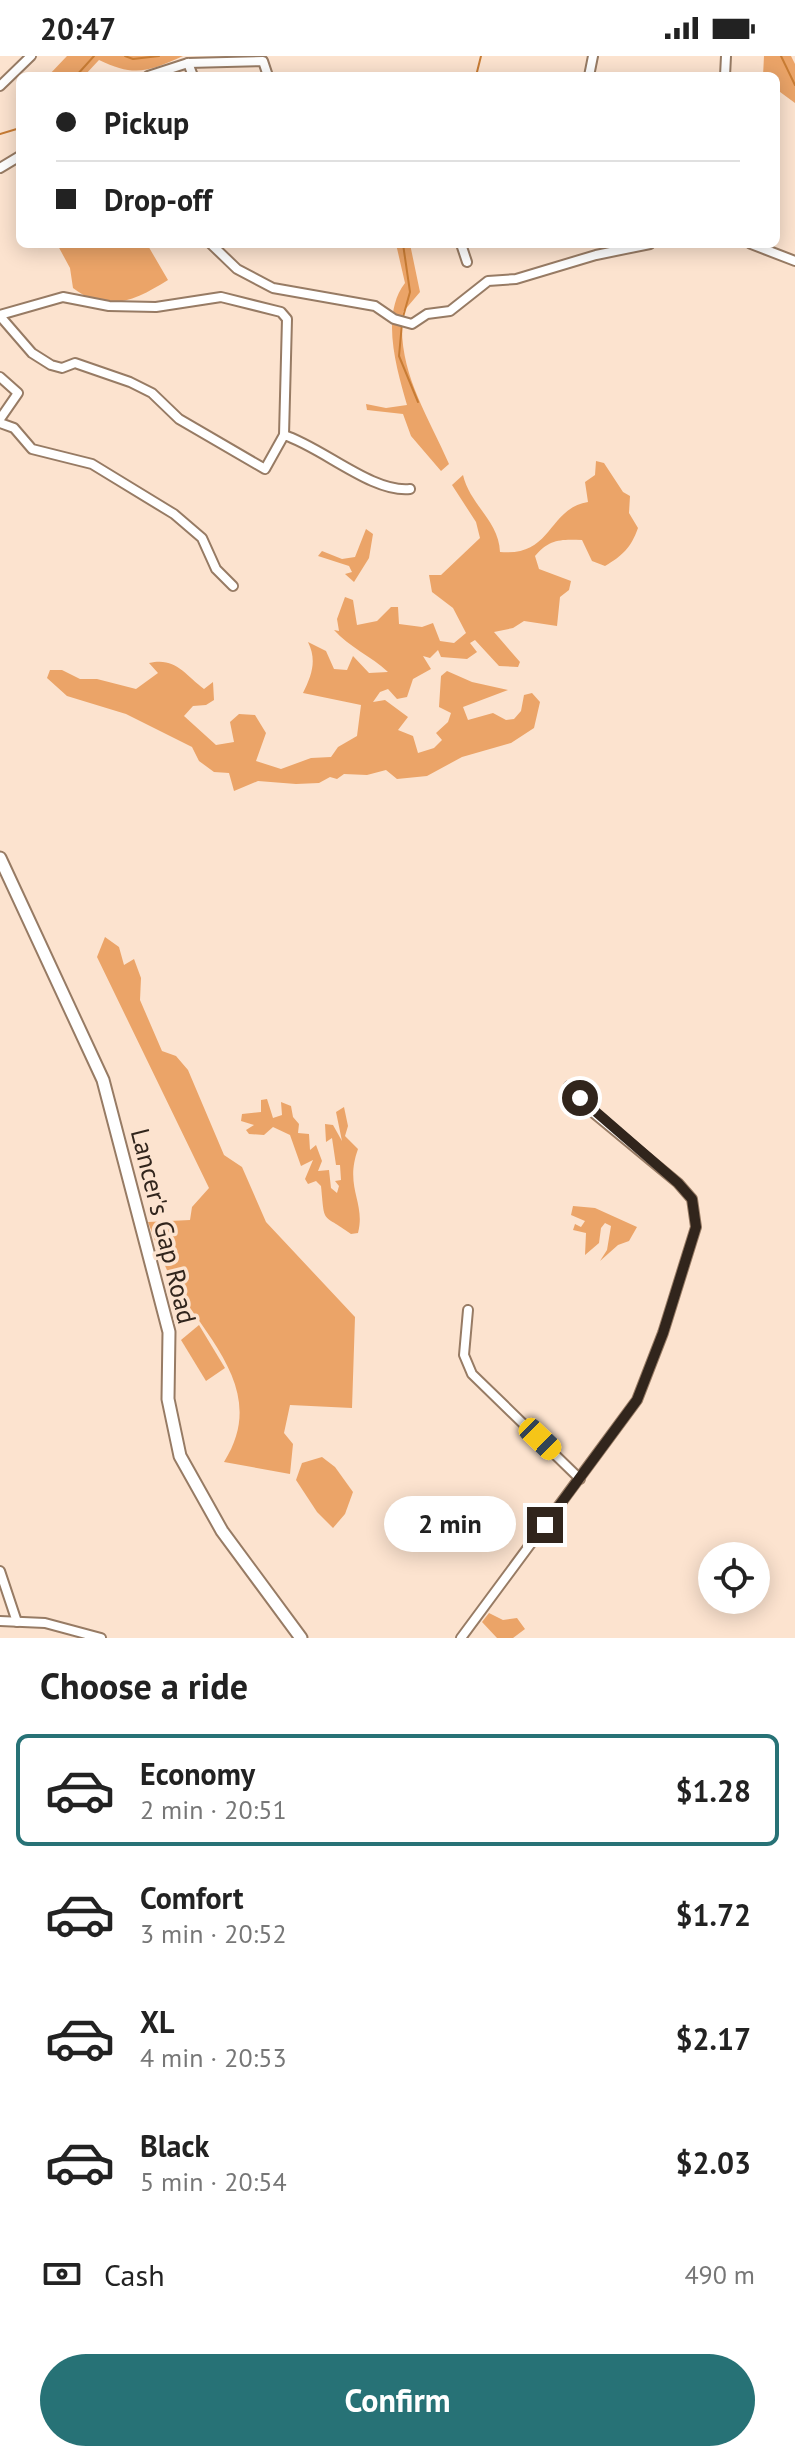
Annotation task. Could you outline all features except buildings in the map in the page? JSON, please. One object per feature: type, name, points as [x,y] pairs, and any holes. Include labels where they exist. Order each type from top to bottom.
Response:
[{"type":"main road","name":"Lancer's Gap Road","points":[[0,858],[98,1062],[112,1107],[169,1332],[168,1399],[180,1456],[222,1531],[301,1638]]},
{"type":"street","points":[[0,86],[31,56]]},
{"type":"street","points":[[160,72],[188,63],[263,61],[267,72]]},
{"type":"street","points":[[188,63],[191,72]]},
{"type":"street","points":[[215,248],[237,269],[273,288],[375,306],[394,319],[412,324],[427,314],[450,311],[488,281],[516,279],[630,248]]},
{"type":"street","points":[[462,248],[467,262]]},
{"type":"street","points":[[761,248],[795,261]]},
{"type":"street","points":[[265,469],[284,435],[287,319],[281,312],[221,297],[156,307],[109,306],[63,297],[0,316],[32,353],[51,365],[62,368],[75,363],[152,393],[179,419],[265,469],[275,474]]},
{"type":"street","points":[[0,377],[18,393],[0,421],[14,428],[32,449],[92,464],[174,514],[202,538],[216,569],[233,586]]},
{"type":"street","points":[[284,435],[334,457],[385,487],[410,489]]},
{"type":"street","points":[[461,1638],[637,1400],[668,1320],[696,1227],[692,1199],[678,1183],[591,1111],[569,1086]]},
{"type":"street","points":[[468,1310],[464,1355],[472,1374],[580,1479]]},
{"type":"street","points":[[0,1571],[17,1622]]},
{"type":"street","points":[[0,1621],[45,1623],[101,1638]]},
{"type":"shaded area","points":[[67,56],[183,56],[150,69],[122,69],[99,60],[88,72],[52,72]]},
{"type":"shaded area","points":[[764,56],[791,56],[795,64],[795,103],[780,92],[780,72],[763,72]]},
{"type":"shaded area","points":[[59,248],[149,248],[168,280],[133,298],[98,301],[73,288],[70,268]]},
{"type":"shaded area","points":[[397,248],[411,248],[420,292],[403,312],[404,353],[415,390],[449,464],[441,471],[411,436],[403,414],[367,410],[366,404],[386,408],[407,405],[399,376],[392,326],[397,296],[405,283]]},
{"type":"shaded area","points":[[596,461],[604,463],[623,492],[630,496],[629,513],[638,528],[625,551],[605,566],[592,561],[582,540],[556,541],[535,556],[539,569],[571,581],[569,590],[560,597],[557,626],[524,621],[513,628],[494,632],[520,662],[518,667],[499,666],[475,640],[470,643],[477,652],[467,659],[441,657],[438,650],[430,658],[423,656],[431,669],[413,679],[407,697],[397,699],[388,689],[380,692],[373,702],[385,700],[408,717],[398,730],[413,736],[418,753],[434,748],[442,740],[436,733],[448,722],[451,713],[439,707],[441,676],[447,671],[472,682],[508,690],[463,707],[468,720],[493,713],[506,720],[514,719],[521,711],[524,695],[532,693],[540,702],[534,728],[511,743],[462,757],[427,776],[397,779],[386,770],[367,775],[344,774],[319,783],[258,781],[234,791],[229,773],[214,772],[199,761],[192,747],[126,714],[67,696],[47,678],[50,670],[62,670],[80,679],[97,679],[136,689],[158,673],[149,663],[166,662],[179,668],[204,689],[213,682],[214,700],[206,705],[193,706],[184,716],[216,745],[234,742],[230,722],[239,714],[255,715],[266,733],[256,761],[281,769],[311,758],[331,757],[338,747],[357,736],[361,705],[303,693],[312,668],[308,642],[326,651],[334,669],[347,670],[353,656],[369,673],[388,672],[334,630],[339,631],[337,619],[345,597],[353,600],[357,625],[377,621],[391,607],[398,607],[399,624],[422,627],[433,623],[440,641],[454,643],[466,633],[453,608],[432,592],[429,575],[441,575],[480,538],[476,522],[452,485],[463,475],[495,531],[500,552],[517,552],[540,540],[564,513],[588,502],[585,482],[595,475]]},
{"type":"shaded area","points":[[366,529],[373,534],[369,558],[354,582],[345,574],[352,572],[349,566],[318,556],[322,551],[342,559],[355,557]]},
{"type":"shaded area","points":[[105,937],[119,947],[124,965],[134,959],[141,978],[140,1000],[162,1051],[176,1056],[188,1070],[224,1155],[242,1167],[266,1222],[355,1317],[352,1408],[290,1405],[284,1433],[293,1444],[290,1474],[224,1462],[237,1434],[240,1409],[235,1384],[225,1360],[166,1268],[148,1222],[190,1220],[192,1207],[209,1188],[97,957]]},
{"type":"shaded area","points":[[267,1099],[273,1118],[282,1115],[281,1102],[291,1106],[293,1117],[299,1124],[298,1133],[309,1134],[310,1150],[316,1145],[322,1161],[318,1171],[329,1170],[331,1188],[337,1193],[339,1186],[335,1181],[341,1180],[340,1165],[336,1165],[332,1138],[326,1142],[325,1124],[333,1125],[342,1141],[336,1112],[344,1107],[348,1126],[345,1136],[358,1149],[353,1174],[360,1222],[358,1233],[351,1234],[326,1217],[321,1186],[316,1181],[308,1184],[305,1179],[313,1160],[301,1166],[290,1135],[273,1127],[264,1135],[249,1134],[246,1130],[254,1125],[241,1121],[242,1114],[261,1112],[261,1100]]},
{"type":"shaded area","points":[[573,1206],[595,1208],[637,1227],[629,1241],[618,1245],[600,1261],[607,1250],[611,1226],[605,1223],[599,1243],[585,1255],[586,1233],[573,1230],[575,1224],[581,1227],[585,1221],[571,1215]]},
{"type":"shaded area","points":[[199,1325],[225,1368],[206,1381],[181,1340]]},
{"type":"shaded area","points":[[322,1457],[335,1467],[353,1492],[345,1514],[333,1528],[317,1512],[296,1480],[302,1463]]},
{"type":"shaded area","points":[[489,1613],[503,1620],[517,1618],[525,1629],[513,1638],[497,1638],[482,1622]]},
{"type":"waterway","points":[[80,72],[94,56]]},
{"type":"waterway","points":[[125,56],[133,59],[159,56]]},
{"type":"waterway","points":[[477,72],[481,56]]},
{"type":"waterway","points":[[781,56],[795,85]]},
{"type":"waterway","points":[[0,134],[16,129]]},
{"type":"waterway","points":[[403,317],[410,292],[404,248]]},
{"type":"waterway","points":[[402,323],[399,356],[418,402]]},
{"type":"route","points":[[545,1525],[637,1400],[663,1333],[696,1227],[692,1199],[678,1183],[591,1111],[580,1098]]}]
